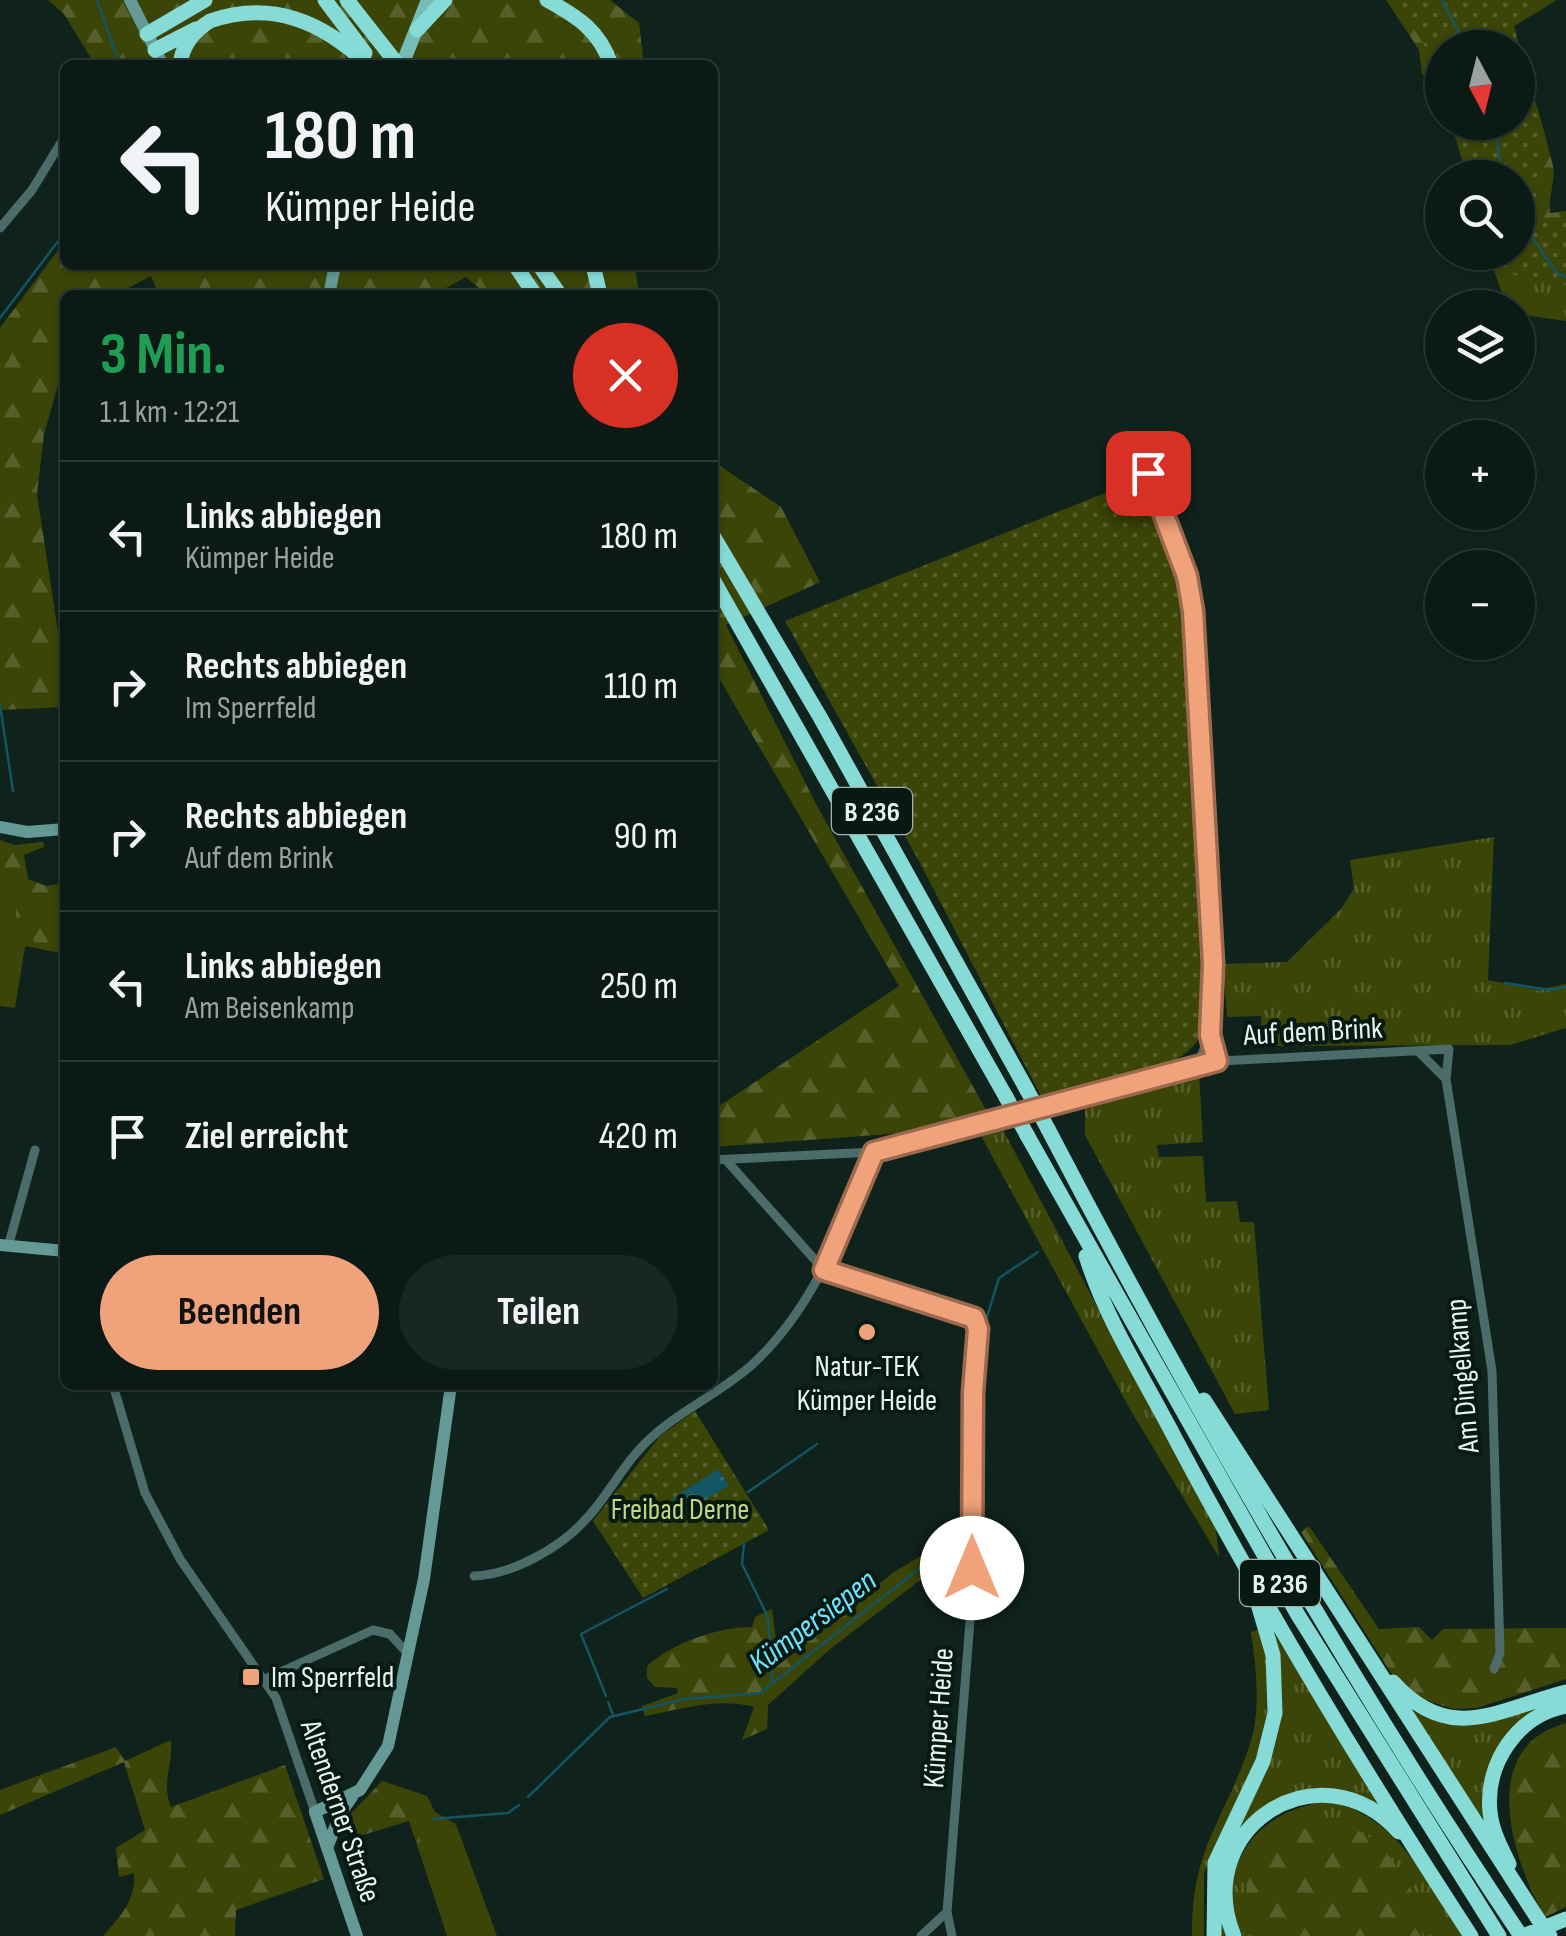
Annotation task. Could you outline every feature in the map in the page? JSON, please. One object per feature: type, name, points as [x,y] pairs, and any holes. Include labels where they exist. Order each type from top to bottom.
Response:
[{"type":"highway","points":[[147,34],[205,0]]},
{"type":"highway","points":[[325,0],[367,60]]},
{"type":"highway","points":[[347,0],[396,60]]},
{"type":"highway","points":[[422,22],[445,0]]},
{"type":"highway","points":[[531,0],[568,12]]},
{"type":"highway","points":[[547,0],[591,28],[604,44],[609,60]]},
{"type":"highway","points":[[159,58],[200,27],[243,6],[275,5],[325,27],[365,60]]},
{"type":"highway","points":[[181,60],[183,50],[200,27]]},
{"type":"highway","name":"B 236","points":[[718,544],[820,717],[1173,1362],[1366,1692],[1520,1933]]},
{"type":"highway","name":"B 236","points":[[718,589],[1298,1614],[1499,1935]]},
{"type":"highway","points":[[1076,1224],[1108,1311],[1234,1545],[1471,1936]]},
{"type":"highway","points":[[1173,1362],[1232,1439],[1473,1824],[1550,1936]]},
{"type":"highway","points":[[1214,1936],[1215,1863],[1263,1761],[1276,1700],[1268,1630],[1234,1545]]},
{"type":"highway","points":[[1350,1622],[1403,1694],[1427,1711],[1448,1718],[1487,1718],[1566,1692]]},
{"type":"highway","points":[[1528,1904],[1492,1824],[1491,1784],[1513,1736],[1539,1715],[1566,1706]]},
{"type":"highway","points":[[1234,1936],[1224,1889],[1236,1847],[1262,1816],[1302,1796],[1334,1795],[1374,1810],[1395,1827],[1445,1895]]},
{"type":"highway","points":[[1520,1933],[1566,1920]]},
{"type":"main road","points":[[130,0],[159,58]]},
{"type":"main road","points":[[403,60],[422,22],[428,0]]},
{"type":"main road","points":[[0,827],[28,832],[60,829]]},
{"type":"main road","points":[[4,1246],[60,1251]]},
{"type":"main road","points":[[328,1849],[334,1825],[382,1760],[409,1655],[451,1390]]},
{"type":"main road","points":[[315,1812],[353,1796]]},
{"type":"main road","name":"Altenderner Straße","points":[[315,1812],[357,1936]]},
{"type":"street","points":[[0,228],[32,190],[60,144]]},
{"type":"street","points":[[1148,473],[1187,576],[1193,611],[1213,964],[1210,1035],[1217,1061]]},
{"type":"street","points":[[1198,1063],[1210,1035]]},
{"type":"street","name":"Auf dem Brink","points":[[718,1160],[874,1152],[1198,1063],[1449,1049]]},
{"type":"street","name":"Am Dingelkamp","points":[[1449,1049],[1446,1080],[1492,1371],[1500,1653],[1494,1669]]},
{"type":"street","points":[[1418,1051],[1446,1080]]},
{"type":"street","points":[[4,1246],[35,1150]]},
{"type":"street","points":[[474,1576],[493,1576],[566,1538],[588,1518],[651,1437],[738,1376],[770,1347],[824,1270],[874,1152]]},
{"type":"street","points":[[726,1160],[824,1270]]},
{"type":"street","name":"Kümper Heide","points":[[824,1270],[967,1313],[978,1329],[973,1392],[970,1621],[947,1912],[952,1936]]},
{"type":"street","name":"Altenderner Straße","points":[[114,1390],[130,1454],[164,1531],[266,1679],[315,1812]]},
{"type":"street","points":[[266,1679],[373,1630],[390,1634],[409,1655]]},
{"type":"street","points":[[922,1936],[947,1912]]},
{"type":"green space","points":[[48,0],[610,0],[639,23],[643,60],[92,60],[64,14]]},
{"type":"green space","points":[[1386,0],[1557,0],[1512,30],[1425,30],[1425,78],[1419,50]]},
{"type":"green space","points":[[1395,0],[1547,0],[1513,22],[1515,30],[1425,30],[1424,45]]},
{"type":"green space","points":[[1535,101],[1553,166],[1550,213],[1566,211],[1566,266],[1535,263],[1535,160],[1462,160],[1456,140],[1535,140]]},
{"type":"green space","points":[[1535,108],[1543,139],[1535,201],[1535,160],[1467,160],[1460,140],[1535,140]]},
{"type":"green space","points":[[1535,210],[1551,227],[1566,211],[1566,285],[1502,272],[1535,270]]},
{"type":"green space","points":[[60,248],[60,270],[636,270],[638,290],[481,290],[466,277],[442,290],[157,290],[151,276],[124,290],[60,290],[60,378],[44,434],[37,494],[60,645],[60,707],[0,710],[0,328]]},
{"type":"green space","points":[[1535,261],[1566,266],[1566,321],[1535,316],[1535,290],[1501,290],[1494,270],[1535,270]]},
{"type":"green space","points":[[718,465],[781,507],[820,582],[726,625],[816,804],[986,1110],[916,1132],[718,1147],[718,1107],[899,986],[718,677]]},
{"type":"green space","points":[[1140,479],[1181,583],[1187,628],[1203,1023],[1191,1049],[1175,1060],[1131,1078],[1044,1102],[920,863],[785,621]]},
{"type":"green space","points":[[1494,837],[1488,980],[1538,990],[1566,984],[1566,1028],[1510,1045],[1262,1046],[1261,1016],[1227,1017],[1223,964],[1287,962],[1340,910],[1354,889],[1350,860]]},
{"type":"green space","points":[[0,840],[14,845],[43,842],[44,847],[24,855],[28,879],[46,886],[60,884],[60,953],[25,946],[34,943],[16,926],[16,897],[0,898]]},
{"type":"green space","points":[[16,897],[16,926],[25,926],[35,943],[25,947],[15,1008],[0,1006],[0,898]]},
{"type":"green space","points":[[1199,1073],[1203,1142],[1157,1145],[1159,1157],[1203,1156],[1206,1202],[1237,1201],[1240,1222],[1254,1222],[1269,1410],[1235,1414],[1085,1135],[1085,1106]]},
{"type":"green space","points":[[1002,1128],[1216,1530],[1219,1557],[1131,1411],[980,1134]]},
{"type":"green space","name":"Freibad Derne","points":[[695,1411],[769,1530],[643,1598],[593,1521],[660,1436]]},
{"type":"green space","points":[[1309,1526],[1379,1629],[1419,1627],[1432,1640],[1443,1629],[1566,1628],[1566,1679],[1477,1708],[1453,1709],[1413,1696],[1391,1673],[1301,1532]]},
{"type":"green space","points":[[959,1533],[967,1544],[829,1650],[768,1705],[767,1729],[742,1740],[754,1707],[741,1704],[700,1705],[645,1716],[642,1706],[678,1693],[677,1688],[655,1687],[647,1678],[647,1666],[669,1650],[710,1633],[752,1627],[755,1617],[772,1609],[779,1664],[894,1572]]},
{"type":"green space","points":[[1261,1629],[1266,1653],[1267,1713],[1257,1755],[1204,1873],[1204,1936],[1192,1936],[1193,1905],[1203,1857],[1253,1733],[1257,1690],[1251,1632]]},
{"type":"green space","points":[[1272,1629],[1379,1804],[1320,1792],[1260,1811],[1219,1894],[1228,1936],[1219,1936],[1217,1880],[1265,1769]]},
{"type":"green space","points":[[1552,1701],[1505,1738],[1487,1828],[1410,1709],[1464,1724],[1498,1719]]},
{"type":"green space","points":[[1566,1723],[1566,1907],[1545,1917],[1513,1836],[1511,1780],[1520,1755],[1538,1736]]},
{"type":"green space","points":[[171,1740],[167,1790],[171,1807],[285,1765],[324,1879],[236,1910],[235,1936],[103,1936],[126,1907],[133,1891],[134,1873],[119,1877],[116,1848],[145,1830],[124,1762],[0,1815],[0,1790],[116,1747],[125,1761]]},
{"type":"green space","points":[[382,1781],[427,1796],[435,1812],[456,1824],[420,1828],[422,1860],[409,1821],[353,1838],[346,1819]]},
{"type":"green space","points":[[1329,1802],[1353,1809],[1392,1836],[1423,1873],[1462,1936],[1243,1936],[1234,1911],[1232,1887],[1247,1845],[1282,1815]]},
{"type":"green space","points":[[456,1824],[497,1936],[447,1936],[422,1860],[419,1828]]},
{"type":"green space","points":[[1312,1825],[1353,1829],[1386,1853],[1413,1894],[1422,1936],[1266,1936],[1248,1905],[1250,1870],[1273,1841]]},
{"type":"water","points":[[718,1469],[729,1485],[683,1514],[673,1498]]},
{"type":"waterway","points":[[97,0],[118,60]]},
{"type":"waterway","points":[[1442,0],[1458,30]]},
{"type":"waterway","points":[[1497,140],[1500,160]]},
{"type":"waterway","points":[[0,318],[60,239]]},
{"type":"waterway","points":[[1535,242],[1558,274],[1566,277]]},
{"type":"waterway","points":[[0,705],[13,791]]},
{"type":"waterway","points":[[1505,983],[1550,990],[1566,987]]},
{"type":"waterway","name":"Kümpersiepen","points":[[986,1320],[999,1278],[1038,1252]]},
{"type":"waterway","name":"Kümpersiepen","points":[[978,1531],[981,1399]]},
{"type":"waterway","points":[[748,1492],[817,1444]]},
{"type":"waterway","name":"Kümpersiepen","points":[[528,1797],[610,1717],[685,1699],[760,1693],[919,1569],[965,1541]]},
{"type":"waterway","points":[[744,1544],[742,1564],[768,1617],[772,1681]]},
{"type":"waterway","points":[[606,1696],[581,1634],[667,1589]]},
{"type":"waterway","points":[[608,1702],[613,1715]]},
{"type":"waterway","name":"Kümpersiepen","points":[[432,1819],[508,1813],[519,1805]]},
{"type":"place","name":"Natur-TEK Kümper Heide","points":[[867,1332]]},
{"type":"place","name":"Im Sperrfeld","points":[[251,1677]]},
{"type":"route","points":[[972,1568],[973,1392],[978,1329],[974,1318],[824,1270],[874,1152],[1089,1096],[1182,1067],[1217,1061],[1210,1035],[1213,964],[1193,611],[1187,576],[1148,473]]}]
